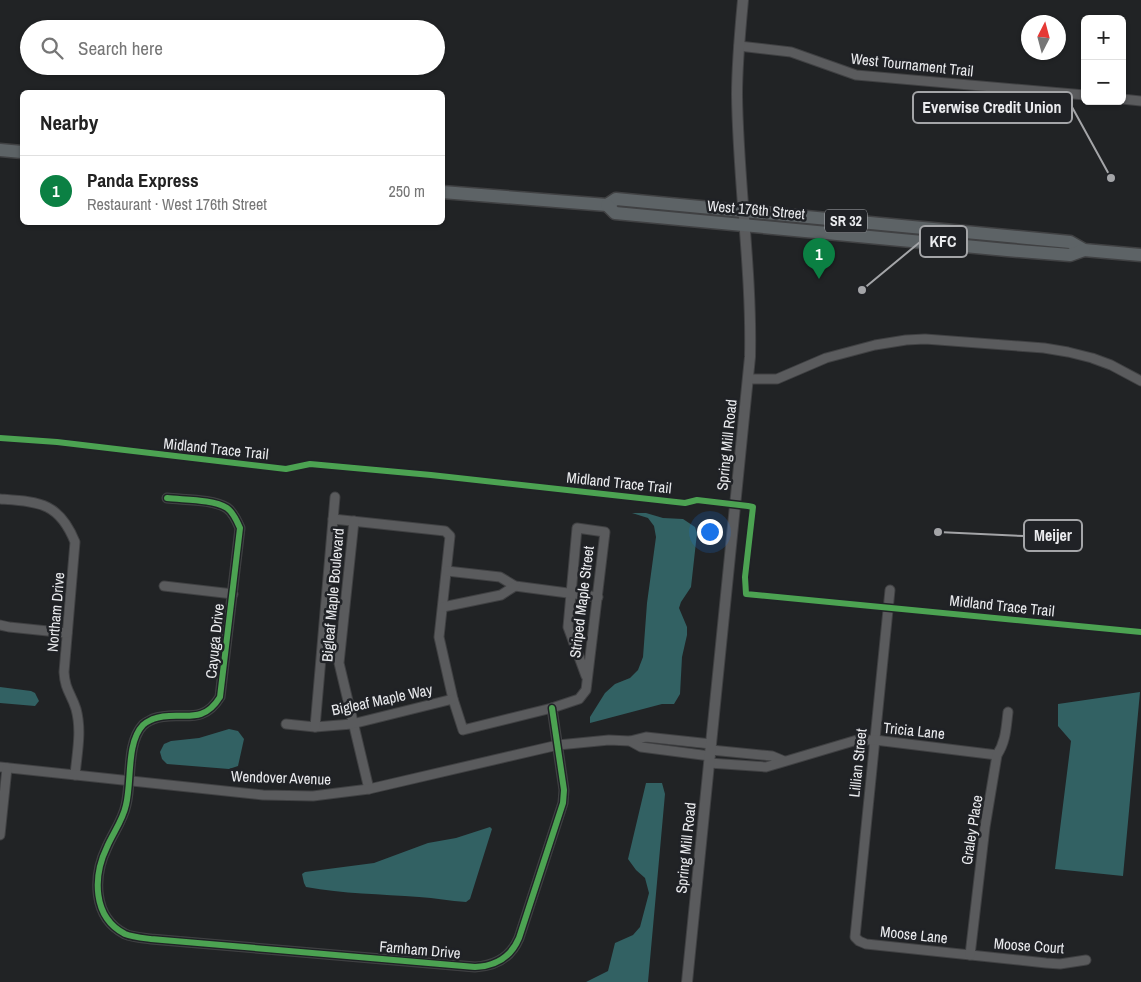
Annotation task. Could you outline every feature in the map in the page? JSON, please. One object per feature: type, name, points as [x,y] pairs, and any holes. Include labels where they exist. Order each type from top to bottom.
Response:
[{"type":"main road","points":[[0,150],[20,152]]},
{"type":"main road","name":"West 176th Street","points":[[445,192],[607,205],[616,199],[1070,242],[1084,250]]},
{"type":"main road","name":"West 176th Street","points":[[607,205],[615,213],[1070,255],[1084,250],[1141,255]]},
{"type":"street","name":"Spring Mill Road","points":[[687,982],[749,379],[750,328],[737,96],[743,0]]},
{"type":"street","name":"West Tournament Trail","points":[[739,46],[791,52],[856,75],[1081,96]]},
{"type":"street","points":[[1126,99],[1141,101]]},
{"type":"street","points":[[749,379],[777,379],[834,356],[876,344],[926,339],[1044,348],[1068,352],[1111,365],[1141,381]]},
{"type":"street","name":"Bigleaf Maple Boulevard","points":[[315,727],[335,497]]},
{"type":"street","name":"Cayuga Drive","points":[[110,923],[101,907],[97,882],[100,864],[106,848],[126,806],[134,739],[145,723],[166,715],[189,717],[202,715],[214,707],[220,697],[222,686],[240,528],[228,508],[214,503],[167,498]]},
{"type":"street","name":"Northam Drive","points":[[0,499],[36,502],[48,507],[56,513],[70,531],[75,542],[64,672],[64,685],[75,708],[79,728],[75,775]]},
{"type":"street","points":[[333,518],[445,531],[450,536],[439,637],[453,699],[463,730],[552,708],[558,745]]},
{"type":"street","name":"Bigleaf Maple Boulevard","points":[[354,521],[339,663],[369,789]]},
{"type":"street","name":"Striped Maple Street","points":[[552,708],[579,699],[586,690],[586,676],[606,532],[577,528],[568,627],[586,676]]},
{"type":"street","points":[[447,571],[500,577],[515,586],[598,597]]},
{"type":"street","points":[[164,586],[233,594]]},
{"type":"street","points":[[442,607],[500,595],[515,586]]},
{"type":"street","name":"Lillian Street","points":[[856,940],[855,930],[890,590]]},
{"type":"street","points":[[0,625],[67,633]]},
{"type":"street","name":"Bigleaf Maple Way","points":[[286,724],[315,727],[352,724],[453,699]]},
{"type":"street","name":"Graley Place","points":[[970,955],[985,828],[998,755],[1005,738],[1008,712]]},
{"type":"street","name":"Wendover Avenue","points":[[3,767],[263,795],[314,796],[342,794],[369,789],[558,745],[609,740],[630,741],[641,747],[710,753]]},
{"type":"street","name":"Tricia Lane","points":[[710,753],[766,768],[857,740],[875,740],[998,755]]},
{"type":"street","name":"Farnham Drive","points":[[110,923],[127,935],[151,939],[475,968],[493,964],[510,954],[516,947],[564,803],[558,745]]},
{"type":"street","points":[[0,835],[3,767]]},
{"type":"street","name":"Moose Lane","points":[[856,940],[866,944],[970,955]]},
{"type":"street","name":"Moose Court","points":[[970,955],[1060,964],[1086,960]]},
{"type":"water","points":[[632,513],[646,513],[663,518],[683,519],[695,527],[697,533],[691,587],[679,608],[687,627],[682,657],[680,694],[674,704],[662,704],[590,723],[590,717],[605,693],[615,684],[630,678],[638,670],[643,657],[647,603],[656,537],[654,526],[648,518]]},
{"type":"water","points":[[0,687],[31,691],[35,693],[39,701],[35,706],[0,703]]},
{"type":"water","points":[[1140,692],[1123,876],[1055,869],[1071,741],[1058,726],[1058,704]]},
{"type":"water","points":[[229,729],[238,731],[244,739],[238,766],[229,769],[167,764],[162,759],[160,752],[164,744],[171,741],[199,738]]},
{"type":"water","points":[[646,783],[662,783],[665,794],[648,982],[586,982],[608,971],[615,943],[633,935],[640,927],[649,893],[645,878],[628,859]]},
{"type":"water","points":[[490,827],[492,829],[470,899],[466,902],[425,897],[334,891],[306,887],[304,883],[302,874],[305,872],[374,863],[428,843],[456,838]]},
{"type":"cycle path","name":"Midland Trace Trail","points":[[0,438],[57,442],[286,469],[310,464],[431,475],[685,503],[697,500],[748,506],[753,507],[745,577],[746,594],[1141,632]]},
{"type":"cycle path","points":[[167,498],[206,501],[221,505],[231,512],[240,528],[220,697],[213,706],[197,715],[163,716],[153,719],[143,725],[134,742],[126,805],[123,816],[102,858],[98,883],[98,895],[106,917],[114,927],[125,934],[151,939],[475,967],[490,965],[502,959],[512,950],[519,938],[563,803],[564,790],[552,708]]},
{"type":"place","name":"Everwise Credit Union","points":[[1111,178]]},
{"type":"place","name":"Panda Express","points":[[819,279]]},
{"type":"place","name":"KFC","points":[[862,290]]},
{"type":"place","name":"Meijer","points":[[938,532]]}]
